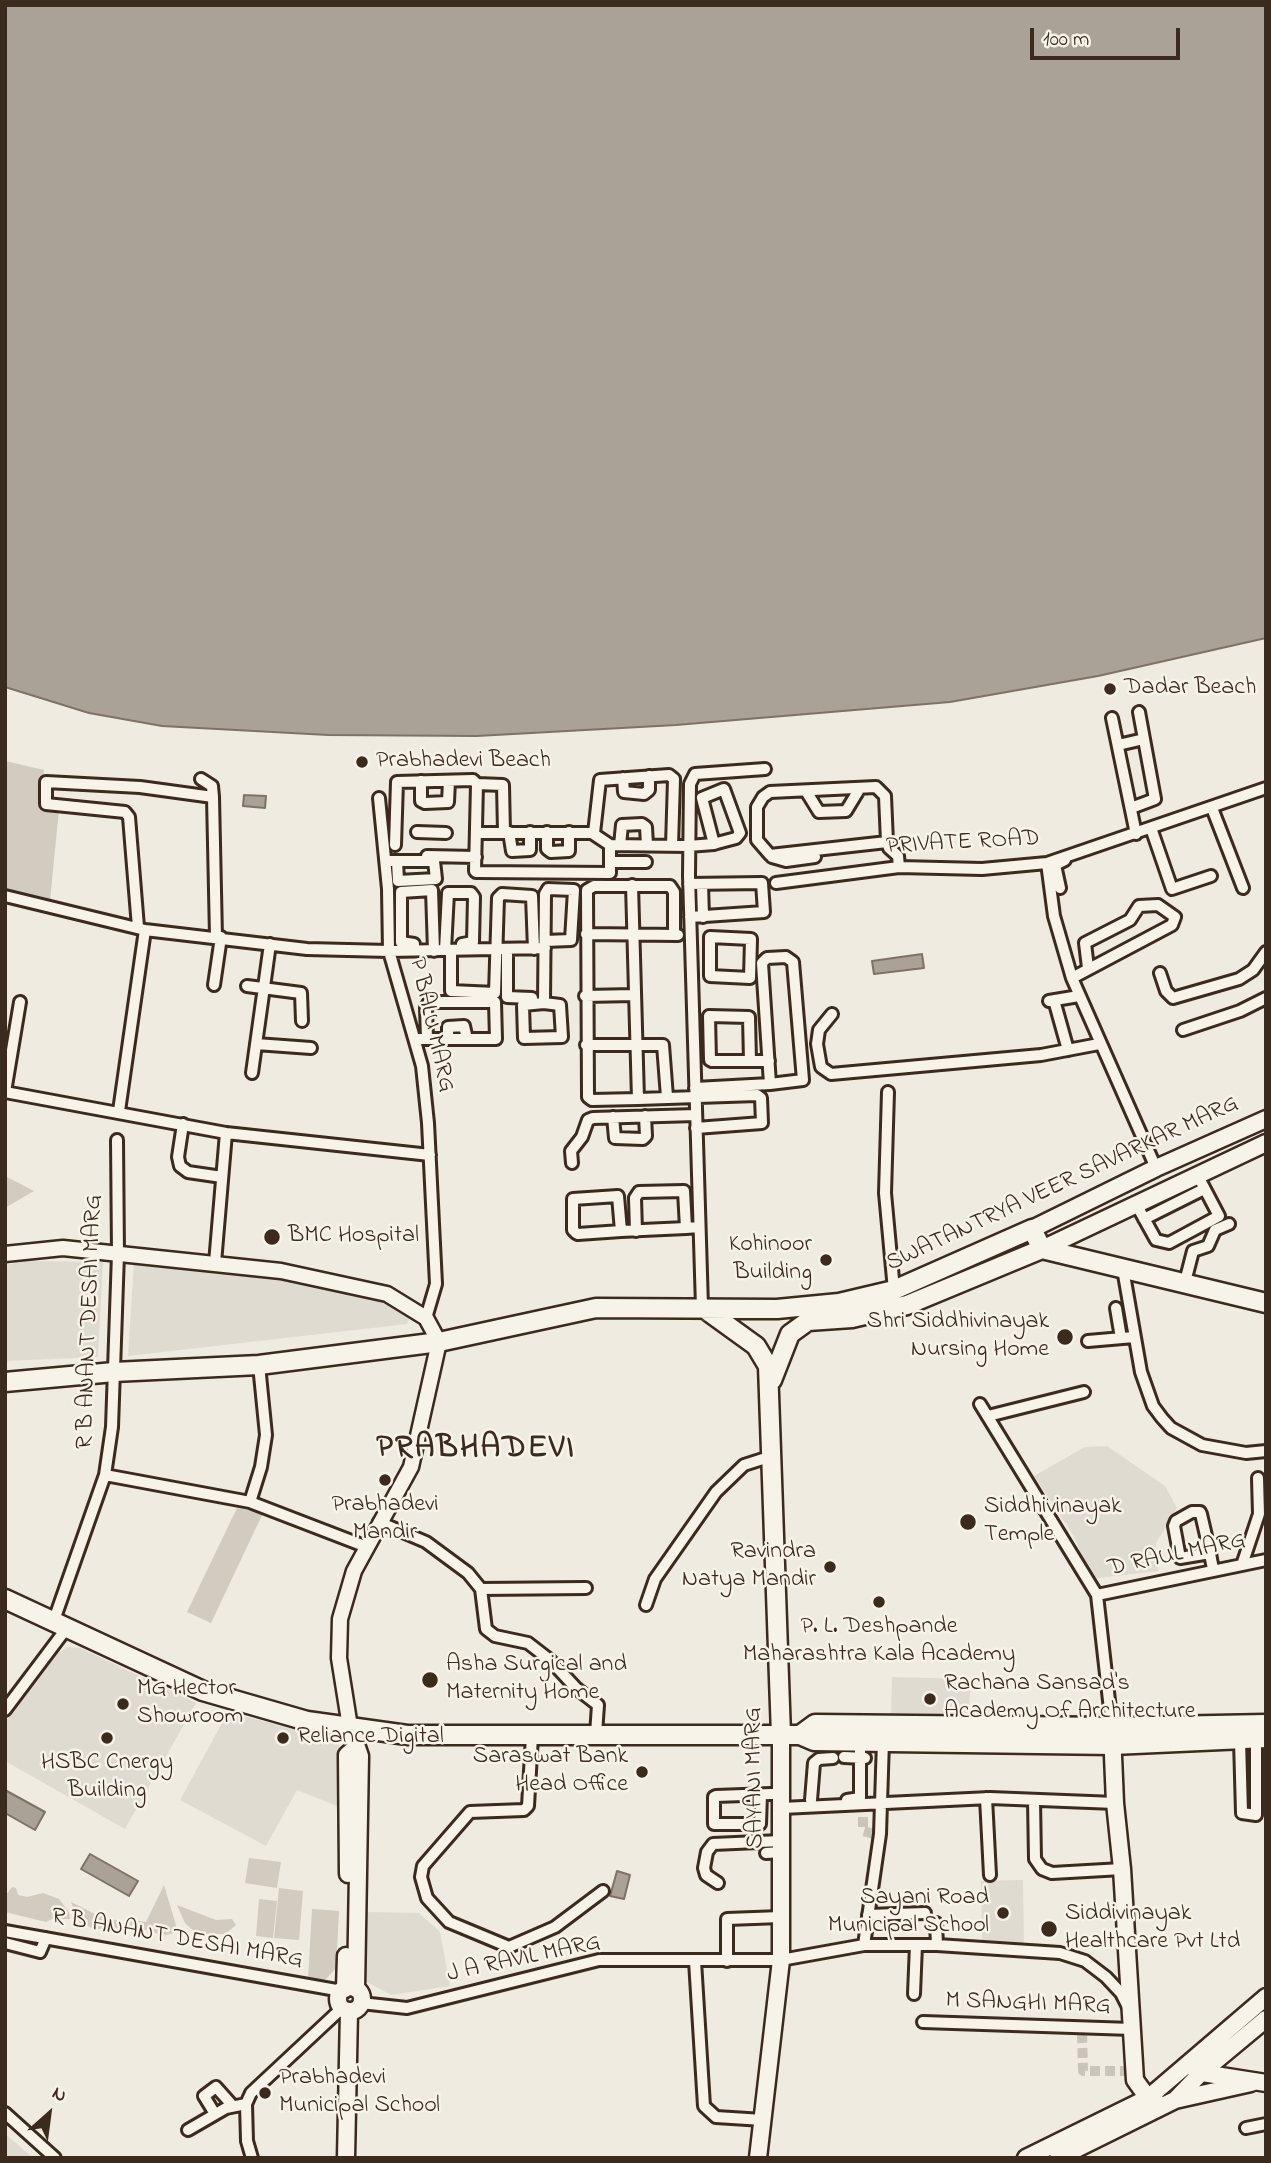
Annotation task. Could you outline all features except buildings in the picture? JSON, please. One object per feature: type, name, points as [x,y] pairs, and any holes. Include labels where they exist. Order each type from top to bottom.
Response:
[{"type":"main road","name":"SWATANTRYA VEER SAVARKAR MARG","points":[[5,1382],[114,1372],[259,1365],[439,1342],[596,1308],[776,1309],[839,1303],[894,1290],[1032,1229],[1156,1168],[1266,1119]]},
{"type":"main road","name":"SWATANTRYA VEER SAVARKAR MARG","points":[[767,1397],[790,1334],[808,1321],[852,1318],[906,1305],[1042,1249],[1136,1204],[1201,1182],[1266,1143]]},
{"type":"main road","points":[[1032,1229],[1042,1249],[1266,1303]]},
{"type":"main road","name":"SAYANI MARG","points":[[702,1307],[756,1346],[768,1366],[769,1457],[781,1735],[782,1801],[777,1844],[781,1960],[758,2158]]},
{"type":"main road","points":[[5,1599],[203,1691],[307,1721],[407,1735],[800,1735],[814,1741],[867,1750],[1113,1736],[1257,1735]]},
{"type":"main road","points":[[800,1735],[815,1724],[1113,1736],[1257,1735]]},
{"type":"main road","points":[[346,2158],[349,1998],[347,1755],[355,1748],[350,1727]]},
{"type":"main road","points":[[1113,1736],[1115,1803],[1132,2023],[1131,2070],[1135,2080],[1161,2101]]},
{"type":"main road","points":[[1161,2101],[1161,2087],[1266,1997]]},
{"type":"main road","points":[[1058,2158],[1161,2101],[1201,2073],[1266,2020]]},
{"type":"main road","points":[[1238,2043],[1234,2051],[1235,2064],[1245,2078],[1260,2082]]},
{"type":"main road","points":[[1131,2070],[1161,2087]]},
{"type":"main road","points":[[1181,2070],[1260,2082]]},
{"type":"main road","points":[[1026,2158],[1161,2101],[1260,2082]]},
{"type":"street","points":[[1131,808],[1156,799],[1139,712]]},
{"type":"street","points":[[1112,718],[1136,834]]},
{"type":"street","points":[[1118,746],[1144,739]]},
{"type":"street","points":[[702,1307],[688,846],[690,784],[695,774],[765,769]]},
{"type":"street","points":[[594,834],[600,780],[669,775],[674,779],[672,846]]},
{"type":"street","points":[[623,778],[624,792],[644,794],[649,790],[649,776]]},
{"type":"street","points":[[201,779],[212,786],[213,797],[219,937],[214,985]]},
{"type":"street","points":[[395,845],[396,784],[421,781],[474,780],[477,784],[503,785],[507,832],[512,851],[529,850],[530,832]]},
{"type":"street","points":[[421,781],[421,800],[425,803],[448,802],[449,781]]},
{"type":"street","points":[[119,1111],[141,929],[129,817],[125,812],[46,804],[46,782],[140,787],[213,797]]},
{"type":"street","points":[[477,784],[475,871],[480,874],[607,875],[622,825],[642,824],[646,827],[647,845]]},
{"type":"street","points":[[888,845],[786,861],[770,855],[757,840],[757,807],[763,797],[771,792],[876,787],[885,796],[888,845],[898,856],[899,867]]},
{"type":"street","points":[[806,790],[819,812],[846,811],[860,788]]},
{"type":"street","name":"PRIVATE ROAD","points":[[776,883],[899,867],[982,869],[1065,861],[1266,788]]},
{"type":"street","points":[[476,832],[594,834],[599,840],[615,845],[714,844],[736,838],[740,833],[724,789],[702,798],[714,844]]},
{"type":"street","name":"P BALU MARG","points":[[379,798],[390,859],[389,951],[422,1066],[430,1156],[436,1284],[426,1318]]},
{"type":"street","points":[[1212,807],[1243,888]]},
{"type":"street","points":[[1151,828],[1172,889],[1211,876]]},
{"type":"street","points":[[417,832],[446,833]]},
{"type":"street","points":[[547,832],[547,849],[551,852],[569,851],[569,832]]},
{"type":"street","points":[[432,833],[433,856]]},
{"type":"street","points":[[390,859],[476,857]]},
{"type":"street","points":[[1065,861],[1055,865],[1056,890],[1072,978],[1156,1168]]},
{"type":"street","points":[[610,862],[631,867],[646,862]]},
{"type":"street","points":[[1047,863],[1056,890]]},
{"type":"street","points":[[689,880],[702,884],[762,883],[764,912],[690,917]]},
{"type":"street","points":[[702,884],[703,917]]},
{"type":"street","points":[[632,885],[638,1099]]},
{"type":"street","points":[[674,935],[673,889],[667,885],[590,887],[586,894],[586,1045],[589,1098],[667,1097],[797,1082],[804,1079],[793,962],[786,957],[767,958],[762,963],[770,1084]]},
{"type":"street","points":[[1056,890],[1073,888]]},
{"type":"street","points":[[442,948],[447,894],[473,894],[473,942],[442,948],[401,943],[402,890],[433,891],[442,948],[451,991],[491,994],[497,991],[501,947]]},
{"type":"street","points":[[5,896],[141,929],[270,944],[389,951],[540,945],[571,940],[574,890],[545,892],[540,945]]},
{"type":"street","points":[[544,1001],[523,1005],[522,1036],[526,1039],[562,1037],[560,1005],[544,1001],[507,997],[498,898],[502,894],[532,895],[540,945],[544,1001]]},
{"type":"street","points":[[1072,978],[1172,925],[1175,917],[1158,905],[1139,906],[1130,920],[1102,937],[1088,940],[1083,948],[1088,968]]},
{"type":"street","points":[[586,934],[691,935]]},
{"type":"street","points":[[709,937],[749,938],[751,977],[712,978],[708,956],[709,937]]},
{"type":"street","points":[[252,1073],[270,944]]},
{"type":"street","points":[[1160,973],[1166,992],[1173,998],[1239,979],[1253,970],[1266,952]]},
{"type":"street","points":[[691,956],[708,956]]},
{"type":"street","points":[[247,986],[300,993],[302,1021]]},
{"type":"street","points":[[586,996],[634,995]]},
{"type":"street","points":[[1068,1051],[1051,1001],[1079,996]]},
{"type":"street","points":[[1184,1030],[1240,1012],[1266,998]]},
{"type":"street","points":[[415,1039],[427,1039],[467,1039],[497,1038],[495,1001],[429,1002],[426,1008],[427,1039]]},
{"type":"street","points":[[20,1002],[5,1092],[119,1111],[226,1133],[430,1156]]},
{"type":"street","points":[[832,1014],[818,1030],[817,1044],[821,1068],[831,1074],[1068,1051],[1099,1044]]},
{"type":"street","points":[[750,1061],[749,1017],[709,1016],[710,1060],[750,1061],[769,1061]]},
{"type":"street","points":[[256,1044],[311,1048]]},
{"type":"street","points":[[586,1045],[636,1044],[664,1047],[667,1097]]},
{"type":"street","points":[[888,1092],[885,1193],[894,1290]]},
{"type":"street","points":[[695,1093],[759,1096],[762,1121],[696,1128]]},
{"type":"street","points":[[572,1163],[571,1151],[582,1137],[588,1120],[696,1115]]},
{"type":"street","points":[[613,1117],[615,1138],[643,1139],[646,1136],[645,1116]]},
{"type":"street","points":[[674,1116],[675,1130]]},
{"type":"street","points":[[173,1172],[181,1124]]},
{"type":"street","points":[[181,1124],[178,1157],[180,1166],[188,1172],[222,1177]]},
{"type":"street","points":[[215,1263],[226,1133]]},
{"type":"street","name":"R B ANANT DESAI MARG","points":[[5,1710],[17,1697],[59,1626],[105,1475],[112,1427],[114,1372],[118,1254],[117,1140]]},
{"type":"street","points":[[1144,1219],[1201,1182],[1224,1222]]},
{"type":"street","points":[[636,1231],[635,1198],[639,1192],[684,1191],[686,1228]]},
{"type":"street","points":[[621,1231],[618,1196],[573,1199],[574,1232],[636,1231],[699,1227]]},
{"type":"street","points":[[1136,1204],[1156,1240],[1164,1243],[1224,1222]]},
{"type":"street","points":[[1185,1282],[1193,1251],[1208,1245],[1215,1230],[1224,1222]]},
{"type":"street","points":[[5,1254],[62,1248],[281,1271],[387,1294],[426,1318],[439,1342],[411,1467],[354,1571],[340,1619],[339,1658],[350,1727]]},
{"type":"street","points":[[1123,1269],[1140,1372],[1153,1406],[1171,1428],[1202,1445],[1246,1453],[1266,1451]]},
{"type":"street","points":[[1116,1308],[1121,1338]]},
{"type":"street","points":[[1088,1341],[1134,1337]]},
{"type":"street","points":[[250,1502],[261,1467],[266,1435],[259,1365]]},
{"type":"street","points":[[988,1416],[1084,1392]]},
{"type":"street","points":[[980,1404],[1097,1595],[1113,1736]]},
{"type":"street","points":[[646,1605],[655,1579],[716,1492],[744,1465],[769,1457]]},
{"type":"street","points":[[105,1475],[250,1502],[367,1547]]},
{"type":"street","points":[[1243,1562],[1259,1514],[1258,1478]]},
{"type":"street","points":[[1210,1553],[1180,1558],[1174,1526],[1176,1521],[1192,1512],[1200,1512],[1210,1553],[1213,1569]]},
{"type":"street","points":[[379,1522],[426,1542],[468,1573],[481,1589],[486,1629],[495,1636],[528,1643],[598,1705],[596,1734]]},
{"type":"street","name":"D RAUL MARG","points":[[1097,1595],[1243,1562],[1266,1560]]},
{"type":"street","points":[[481,1589],[586,1588]]},
{"type":"street","points":[[5,1690],[17,1697]]},
{"type":"street","points":[[1257,1735],[1256,1815],[1243,1815],[1257,1735]]},
{"type":"street","points":[[533,1736],[528,1807],[524,1810],[470,1812],[423,1866],[421,1877],[427,1898],[449,1922],[509,1947],[555,1927],[603,1891]]},
{"type":"street","points":[[811,1801],[814,1763],[819,1759],[838,1758],[867,1750]]},
{"type":"street","points":[[782,1801],[860,1798],[867,1750]]},
{"type":"street","points":[[864,1945],[875,1911],[877,1834],[882,1805],[867,1750]]},
{"type":"street","points":[[761,1795],[760,1824],[713,1823],[714,1797],[761,1795],[782,1801],[864,1811],[882,1805],[1034,1800],[1115,1803]]},
{"type":"street","points":[[1034,1800],[1035,1859],[1042,1869],[1052,1873],[1122,1869]]},
{"type":"street","points":[[986,1802],[990,1875]]},
{"type":"street","points":[[705,1830],[777,1844]]},
{"type":"street","points":[[718,1883],[706,1875],[704,1868],[707,1852],[713,1844],[777,1844]]},
{"type":"street","points":[[875,1911],[925,1913]]},
{"type":"street","points":[[727,1961],[727,1919],[781,1917]]},
{"type":"street","points":[[936,1923],[937,1945]]},
{"type":"street","name":"R B ANANT DESAI MARG","points":[[5,1931],[349,1998]]},
{"type":"street","points":[[5,1943],[40,1952],[46,1938]]},
{"type":"street","name":"J A RAVIL MARG","points":[[349,1998],[407,2008],[599,1961],[781,1960],[864,1945],[937,1945],[1060,1953],[1085,1961],[1121,1993],[1132,2023]]},
{"type":"street","points":[[914,1994],[916,1945]]},
{"type":"street","points":[[695,1961],[704,2106],[716,2117],[762,2120]]},
{"type":"street","points":[[252,2158],[247,2141],[246,2104],[258,2084],[349,1998]]},
{"type":"street","name":"M SANGHI MARG","points":[[923,2022],[1082,2031],[1132,2023]]},
{"type":"street","points":[[215,2114],[204,2096],[216,2087],[232,2105]]},
{"type":"street","points":[[188,2130],[232,2105],[246,2104]]},
{"type":"street","points":[[5,2113],[55,2158]]},
{"type":"street","points":[[1246,2128],[1266,2124]]},
{"type":"street","points":[[1084,2158],[1088,2141]]},
{"type":"shaded area","points":[[5,5],[1266,5],[1266,638],[1098,676],[950,702],[676,725],[477,736],[328,735],[162,726],[89,713],[5,687]]},
{"type":"shaded area","points":[[5,761],[44,770],[38,803],[59,809],[50,901],[5,891]]},
{"type":"shaded area","points":[[244,795],[266,796],[265,808],[243,806]]},
{"type":"shaded area","points":[[922,954],[924,968],[874,974],[872,961]]},
{"type":"shaded area","points":[[5,1176],[34,1191],[5,1208]]},
{"type":"shaded area","points":[[27,1261],[103,1262],[98,1357],[5,1361],[5,1265]]},
{"type":"shaded area","points":[[134,1264],[284,1278],[397,1303],[411,1313],[407,1324],[128,1356]]},
{"type":"shaded area","points":[[1107,1446],[1165,1486],[1177,1508],[1156,1543],[1158,1571],[1091,1579],[1074,1536],[1034,1476],[1085,1447]]},
{"type":"shaded area","points":[[237,1508],[263,1513],[211,1623],[187,1612]]},
{"type":"shaded area","points":[[67,1647],[80,1648],[196,1703],[125,1829],[5,1761],[5,1722],[57,1654]]},
{"type":"shaded area","name":"Rachana Sansad's Academy Of Architecture","points":[[892,1677],[971,1679],[968,1722],[891,1720]]},
{"type":"shaded area","points":[[228,1712],[339,1741],[342,1808],[297,1790],[266,1846],[180,1800]]},
{"type":"shaded area","points":[[5,1790],[45,1812],[35,1830],[5,1813]]},
{"type":"shaded area","points":[[90,1854],[138,1881],[129,1896],[81,1869]]},
{"type":"shaded area","points":[[249,1858],[281,1862],[277,1888],[245,1883]]},
{"type":"shaded area","points":[[617,1871],[630,1875],[624,1899],[610,1896]]},
{"type":"shaded area","name":"Sayani Road Municipal School","points":[[1023,1880],[1024,1946],[982,1946],[981,1881]]},
{"type":"shaded area","points":[[164,1885],[178,1932],[162,1936],[148,1929],[139,1932],[127,1928],[125,1919],[146,1922]]},
{"type":"shaded area","points":[[12,1887],[16,1888],[18,1895],[27,1897],[43,1893],[59,1899],[69,1912],[70,1919],[52,1919],[46,1922],[5,1912],[5,1896]]},
{"type":"shaded area","points":[[279,1888],[303,1891],[299,1940],[274,1938]]},
{"type":"shaded area","points":[[259,1899],[277,1901],[273,1938],[256,1936]]},
{"type":"shaded area","points":[[71,1902],[105,1919],[121,1922],[120,1928],[94,1929],[79,1922]]},
{"type":"shaded area","points":[[177,1905],[216,1920],[232,1919],[236,1925],[225,1934],[197,1934],[185,1923]]},
{"type":"shaded area","points":[[312,1909],[339,1911],[336,1968],[326,1979],[320,1981],[308,1980]]},
{"type":"shaded area","points":[[367,1912],[419,1913],[440,1932],[450,1986],[391,1995],[365,1981]]},
{"type":"shaded area","points":[[5,2134],[10,2138],[33,2158],[5,2158]]},
{"type":"tunnel","points":[[863,1817],[863,1831],[874,1834]]},
{"type":"tunnel","points":[[1082,2033],[1083,2071],[1126,2071]]},
{"type":"place","name":"Dadar Beach","points":[[1110,689]]},
{"type":"place","name":"Prabhadevi Beach","points":[[362,762]]},
{"type":"place","name":"BMC Hospital","points":[[272,1237]]},
{"type":"place","name":"Kohinoor Building","points":[[826,1260]]},
{"type":"place","name":"Shri Siddhivinayak Nursing Home","points":[[1065,1337]]},
{"type":"place","name":"Prabhadevi Mandir","points":[[385,1480]]},
{"type":"place","name":"Siddhivinayak Temple","points":[[968,1522]]},
{"type":"place","name":"Ravindra Natya Mandir","points":[[830,1567]]},
{"type":"place","name":"P. L. Deshpande Maharashtra Kala Academy","points":[[879,1602]]},
{"type":"place","name":"Asha Surgical and Maternity Home","points":[[430,1680]]},
{"type":"place","name":"Rachana Sansad's Academy Of Architecture","points":[[930,1699]]},
{"type":"place","name":"MG Hector Showroom","points":[[123,1704]]},
{"type":"place","name":"HSBC Cnergy Building","points":[[107,1738]]},
{"type":"place","name":"Reliance Digital","points":[[283,1738]]},
{"type":"place","name":"Saraswat Bank Head Office","points":[[642,1772]]},
{"type":"place","name":"Sayani Road Municipal School","points":[[1003,1913]]},
{"type":"place","name":"Siddivinayak Healthcare Pvt Ltd","points":[[1049,1929]]},
{"type":"place","name":"Prabhadevi Municipal School","points":[[265,2093]]},
{"type":"district","name":"PRABHADEVI","points":[[476,1451]]}]
